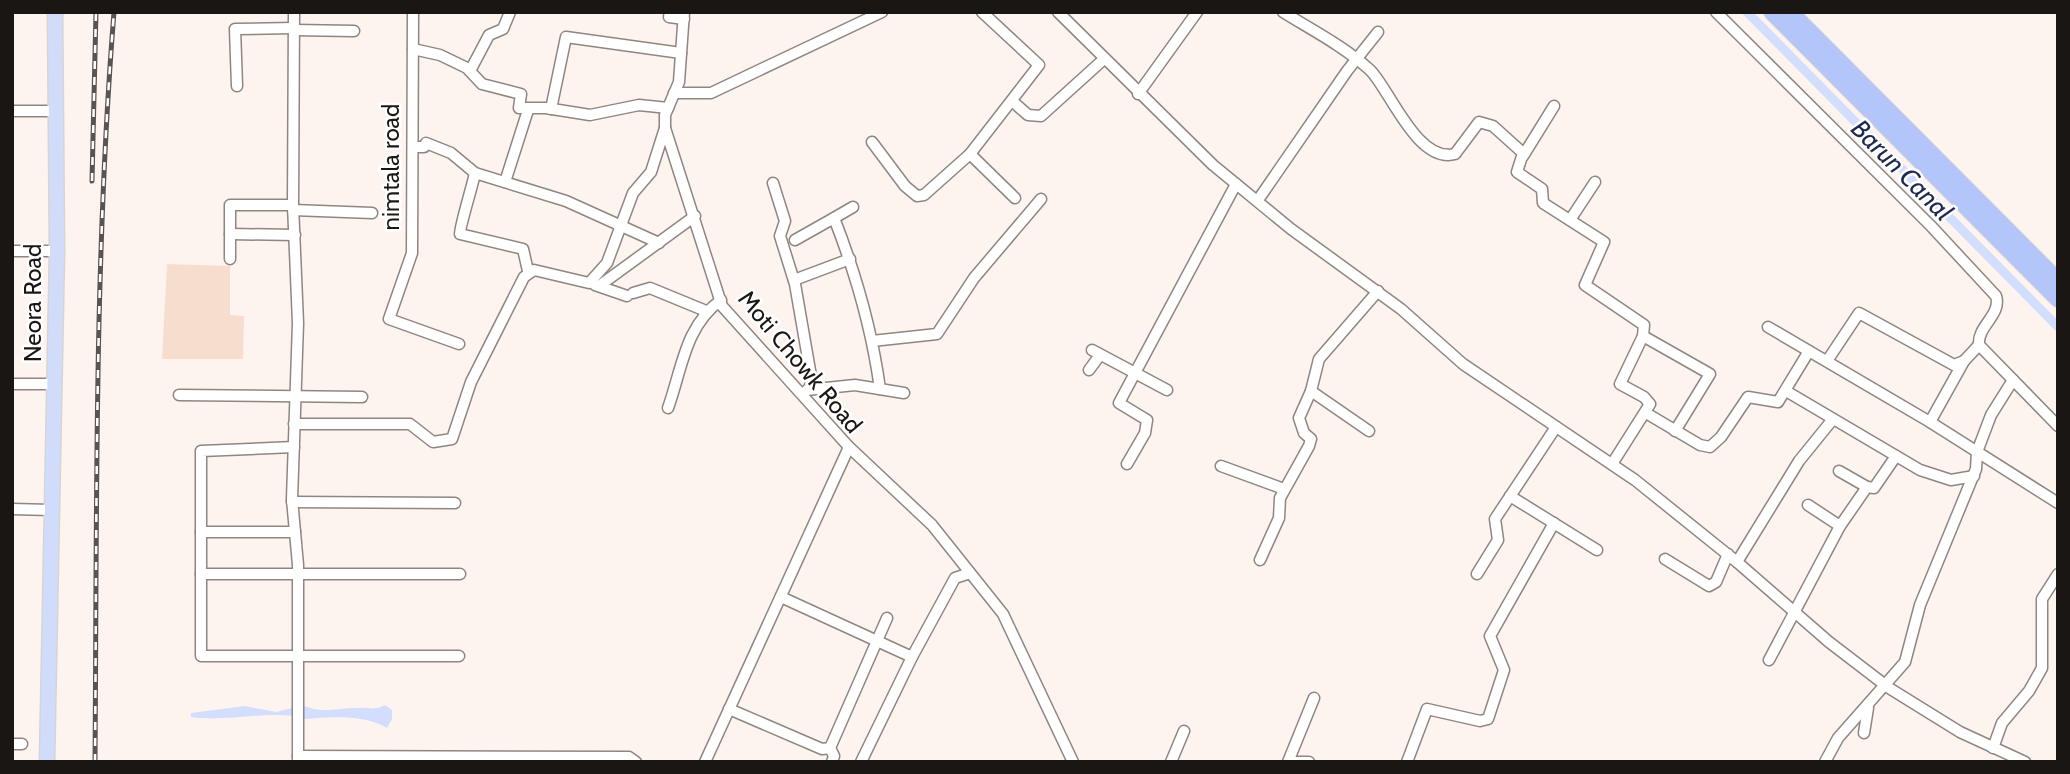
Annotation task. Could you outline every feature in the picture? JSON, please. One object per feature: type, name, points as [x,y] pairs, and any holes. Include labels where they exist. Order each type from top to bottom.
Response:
[{"type":"highway","points":[[1772,12],[2058,299]]},
{"type":"highway","points":[[1790,12],[2058,281]]},
{"type":"main road","name":"Neora Road","points":[[47,762],[57,251],[55,12]]},
{"type":"street","points":[[294,12],[293,208],[298,323],[292,502],[298,575],[298,759],[629,757],[636,762]]},
{"type":"street","name":"nimtala road","points":[[413,12],[412,253],[389,319],[459,344]]},
{"type":"street","points":[[470,71],[489,35],[503,29],[510,12]]},
{"type":"street","points":[[670,12],[669,17],[684,15]]},
{"type":"street","points":[[674,93],[711,93],[882,12]]},
{"type":"street","points":[[872,142],[905,186],[917,196],[924,195],[970,153],[1039,65],[982,12]]},
{"type":"street","points":[[1058,12],[1138,94],[1236,184],[1291,229],[1378,291],[1463,364],[1612,464],[1728,554],[1795,614],[1886,686],[1951,727],[2025,762]]},
{"type":"street","points":[[1138,94],[1197,12]]},
{"type":"street","points":[[1283,12],[1357,60],[1376,77],[1402,122],[1440,153],[1455,154],[1475,125],[1483,121],[1513,143],[1523,156]]},
{"type":"street","points":[[1716,12],[1931,226],[1996,296],[1997,309],[1979,337],[1979,345],[1964,361],[1930,422]]},
{"type":"street","name":"Moti Chowk Road","points":[[684,15],[679,82],[668,108],[665,128],[722,306],[805,391],[849,447],[705,762]]},
{"type":"street","points":[[237,86],[235,29],[354,31]]},
{"type":"street","points":[[1258,200],[1378,32]]},
{"type":"street","points":[[551,109],[566,37],[681,53]]},
{"type":"street","points":[[413,49],[440,55],[470,71],[482,84],[521,94],[519,108],[551,109],[590,115],[639,105],[668,108]]},
{"type":"street","points":[[1012,102],[1028,115],[1041,116],[1104,60]]},
{"type":"street","points":[[1554,106],[1523,156],[1517,172],[1542,189],[1543,203],[1604,242],[1585,285],[1644,325],[1643,336],[1619,384],[1648,400],[1646,413],[1612,464]]},
{"type":"street","points":[[505,182],[528,110]]},
{"type":"street","points":[[12,111],[55,111]]},
{"type":"street","points":[[594,284],[607,263],[619,223],[633,193],[651,172],[665,128]]},
{"type":"street","points":[[412,147],[424,147],[426,143],[451,153],[475,173],[566,201],[659,243]]},
{"type":"street","points":[[970,153],[1015,198]]},
{"type":"street","points":[[294,424],[411,424],[433,442],[452,439],[471,382],[528,271],[523,249],[459,231],[470,203],[475,173]]},
{"type":"street","points":[[1570,220],[1595,181]]},
{"type":"street","points":[[773,183],[785,221],[780,236],[794,280],[811,376],[805,391],[855,385],[904,393]]},
{"type":"street","points":[[1127,464],[1148,424],[1146,416],[1119,403],[1236,184]]},
{"type":"street","points":[[872,341],[937,334],[974,278],[1041,199]]},
{"type":"street","points":[[230,259],[230,205],[372,213]]},
{"type":"street","points":[[795,240],[853,206]]},
{"type":"street","points":[[594,284],[659,243],[695,216]]},
{"type":"street","points":[[834,218],[850,259],[872,341],[880,389]]},
{"type":"street","points":[[230,234],[295,235]]},
{"type":"street","points":[[12,251],[57,251]]},
{"type":"street","points":[[794,280],[850,259]]},
{"type":"street","points":[[528,271],[630,294],[650,288],[706,311]]},
{"type":"street","points":[[1260,560],[1279,518],[1284,489],[1311,439],[1304,433],[1299,418],[1311,390],[1319,359],[1378,291]]},
{"type":"street","points":[[668,408],[682,367],[682,352],[706,311],[721,300]]},
{"type":"street","points":[[1828,361],[1859,313],[1940,360],[1954,365],[1964,361]]},
{"type":"street","points":[[1768,327],[1930,422],[2058,503]]},
{"type":"street","points":[[1643,336],[1710,374],[1675,431]]},
{"type":"street","points":[[1979,345],[2058,426]]},
{"type":"street","points":[[1646,413],[1700,446],[1710,447],[1721,437],[1748,397],[1778,402],[1810,351]]},
{"type":"street","points":[[1089,370],[1096,353],[1167,390]]},
{"type":"street","points":[[1825,762],[1839,738],[1905,662],[1920,605],[1974,476],[1976,452],[1991,415],[2013,380]]},
{"type":"street","points":[[12,384],[55,384]]},
{"type":"street","points":[[1311,390],[1369,431]]},
{"type":"street","points":[[1786,391],[1896,456],[1944,479],[1974,476]]},
{"type":"street","points":[[179,395],[362,397]]},
{"type":"street","points":[[1737,562],[1799,461],[1833,419]]},
{"type":"street","points":[[1477,574],[1496,544],[1495,519],[1556,427]]},
{"type":"street","points":[[294,447],[201,451],[201,656],[459,656]]},
{"type":"street","points":[[849,447],[932,525],[1003,614],[1073,762]]},
{"type":"street","points":[[1839,471],[1867,487],[1874,488],[1896,456]]},
{"type":"street","points":[[1221,466],[1284,489]]},
{"type":"street","points":[[1769,660],[1840,526],[1867,487]]},
{"type":"street","points":[[1510,496],[1597,550]]},
{"type":"street","points":[[292,502],[455,503]]},
{"type":"street","points":[[1808,505],[1840,526]]},
{"type":"street","points":[[12,509],[51,509]]},
{"type":"street","points":[[1407,762],[1427,709],[1480,721],[1488,719],[1504,670],[1490,636],[1553,523]]},
{"type":"street","points":[[201,532],[295,532]]},
{"type":"street","points":[[1665,559],[1709,586],[1716,582],[1728,554]]},
{"type":"street","points":[[861,762],[912,657],[955,578],[970,573]]},
{"type":"street","points":[[201,574],[460,574]]},
{"type":"street","points":[[1993,748],[2001,723],[2029,691],[2042,668],[2042,599],[2058,574]]},
{"type":"street","points":[[781,597],[912,657]]},
{"type":"street","points":[[830,748],[887,618]]},
{"type":"street","points":[[1309,762],[1290,762],[1314,698]]},
{"type":"street","points":[[1864,733],[1868,705]]},
{"type":"street","points":[[729,709],[822,749],[830,748]]},
{"type":"street","points":[[1171,762],[1184,731]]},
{"type":"street","points":[[830,748],[834,755],[832,762]]},
{"type":"shaded area","points":[[167,264],[230,266],[230,315],[244,316],[243,359],[162,359]]},
{"type":"water","points":[[385,705],[392,710],[392,719],[387,728],[358,718],[304,719],[304,706],[325,710]]},
{"type":"water","points":[[245,706],[276,712],[292,708],[293,716],[191,717],[191,713]]},
{"type":"waterway","name":"Barun Canal","points":[[1747,12],[2058,327]]},
{"type":"railway","points":[[92,181],[96,12]]},
{"type":"railway","points":[[95,762],[100,293],[114,12]]}]
